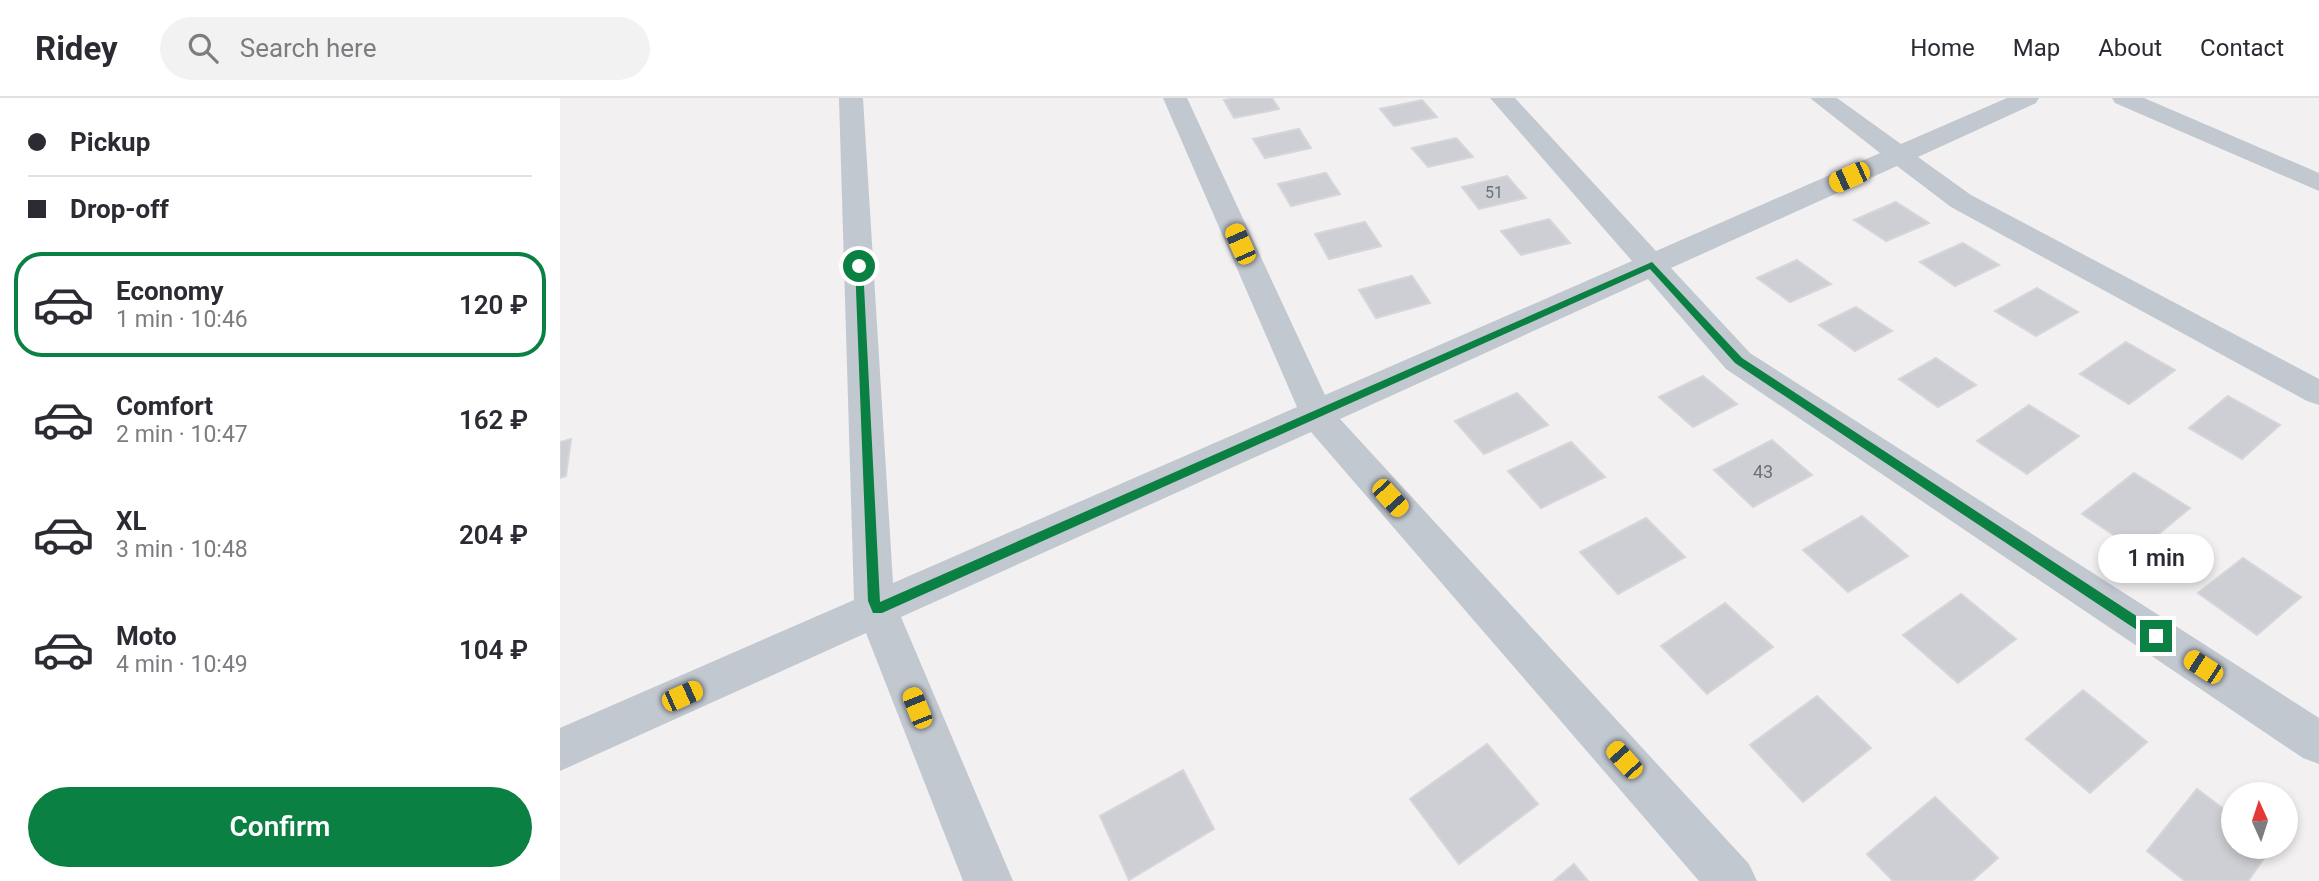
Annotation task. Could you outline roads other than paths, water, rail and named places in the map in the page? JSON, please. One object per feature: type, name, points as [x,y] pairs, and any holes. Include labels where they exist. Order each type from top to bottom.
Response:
[{"type":"street","points":[[851,98],[874,601],[988,881]]},
{"type":"street","points":[[1175,98],[1317,414],[1732,881]]},
{"type":"street","points":[[1502,98],[1738,361],[2319,743]]},
{"type":"street","points":[[1822,98],[1961,201],[2319,393]]},
{"type":"street","points":[[560,750],[2027,98]]},
{"type":"street","points":[[2124,98],[2319,183]]}]
